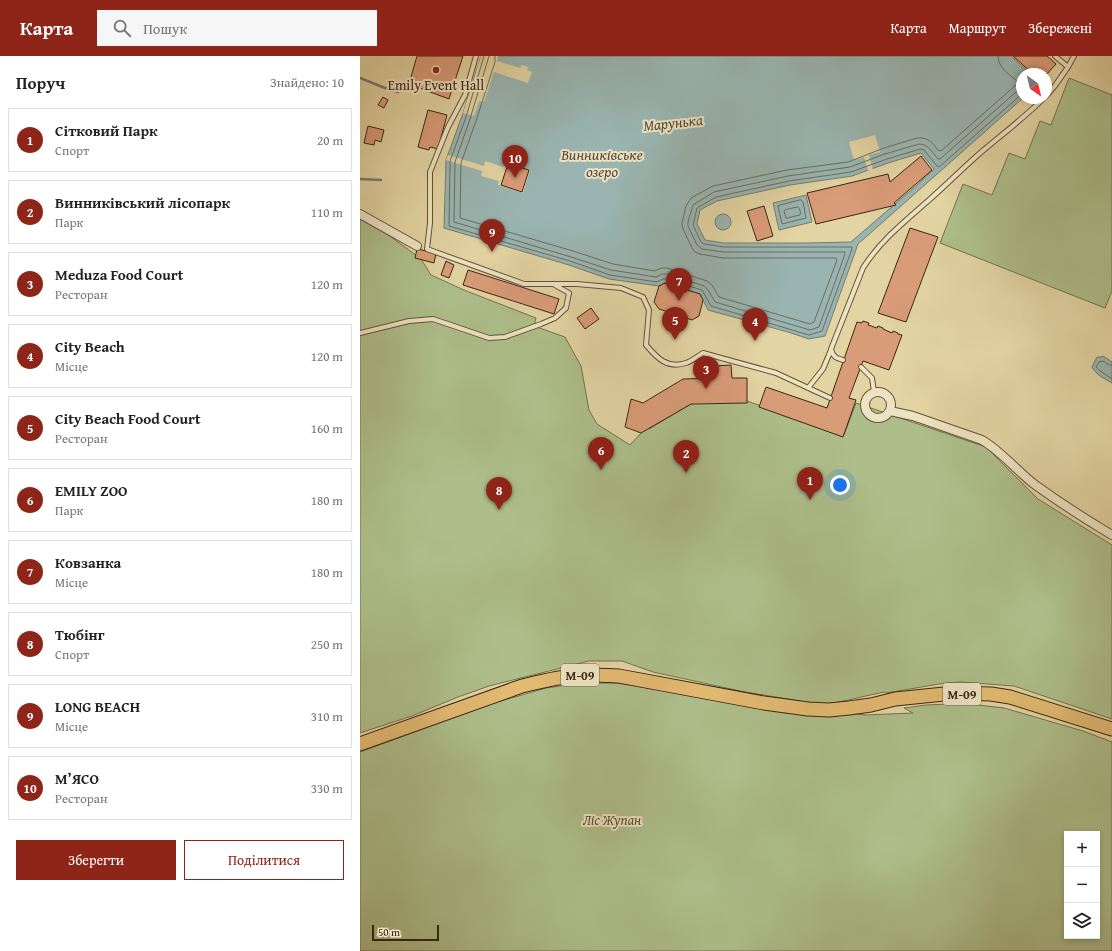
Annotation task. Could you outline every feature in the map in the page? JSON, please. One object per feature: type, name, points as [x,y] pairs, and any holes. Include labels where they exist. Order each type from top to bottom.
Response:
[{"type":"main road","name":"М-09","points":[[360,744],[522,686],[574,676],[596,675],[619,676],[764,703],[808,709],[829,710],[850,708],[895,699],[954,694],[991,694],[1010,697],[1112,729]]},
{"type":"street","points":[[360,214],[417,246]]},
{"type":"street","points":[[874,392],[882,393],[889,398],[891,406],[890,411],[885,416],[873,418],[866,412],[864,407],[865,400],[874,392]]},
{"type":"street","points":[[890,411],[913,416],[982,440],[990,445],[1033,483],[1079,515],[1112,535]]},
{"type":"lane","points":[[427,249],[430,223],[430,172],[448,127],[465,95],[476,56]]},
{"type":"lane","points":[[1055,56],[1068,67]]},
{"type":"lane","points":[[1052,88],[1068,67],[1074,56]]},
{"type":"lane","points":[[808,388],[823,369],[863,268],[880,246],[902,223],[930,200],[970,162],[1037,104]]},
{"type":"lane","points":[[417,246],[524,284],[577,284],[621,288],[643,297],[649,310],[646,345],[660,360],[669,365],[687,363],[703,353],[776,373],[830,398]]},
{"type":"lane","points":[[360,333],[409,321],[432,319],[489,338],[506,337],[555,318],[566,308],[569,293],[552,284]]},
{"type":"lane","points":[[831,350],[835,358],[843,360]]},
{"type":"lane","points":[[861,367],[872,378],[874,392]]},
{"type":"green space","points":[[1069,78],[1112,95],[1112,291],[1105,308],[940,243],[963,184],[992,195],[1009,153],[1025,159],[1040,121],[1051,125]]},
{"type":"green space","points":[[360,216],[368,220],[421,259],[431,275],[464,290],[536,318],[534,326],[565,337],[581,366],[589,410],[597,424],[630,445],[648,428],[649,429],[691,404],[702,402],[747,401],[844,435],[856,403],[986,447],[1038,499],[1112,545],[1112,719],[1014,686],[961,682],[945,683],[886,693],[884,692],[825,705],[745,692],[653,672],[622,661],[589,661],[489,686],[412,716],[360,733]]},
{"type":"green space","name":"Ліс Жупан","points":[[583,683],[616,683],[734,702],[866,715],[913,713],[904,708],[926,705],[970,704],[1004,708],[1083,731],[1112,742],[1112,951],[360,951],[360,752],[494,703],[546,688]]},
{"type":"water","name":"Винниківське озеро","points":[[481,56],[1011,56],[1024,68],[1016,68],[1016,104],[858,244],[825,336],[809,339],[708,310],[700,294],[665,283],[659,286],[609,279],[569,265],[444,228],[446,160]],"holes":[[[921,153],[934,169],[851,242],[724,243],[705,240],[697,224],[700,210],[717,201],[790,185],[852,176]]]},
{"type":"water","points":[[806,195],[812,222],[779,230],[773,203]]},
{"type":"water","points":[[723,214],[730,219],[731,222],[726,229],[723,230],[716,225],[715,222],[720,215]]},
{"type":"water","points":[[1103,356],[1112,362],[1112,383],[1098,375],[1092,367],[1097,357]]},
{"type":"pier","points":[[481,56],[498,56],[497,61],[520,68],[522,65],[528,67],[527,70],[532,72],[528,83],[494,72],[484,102],[479,101],[474,116],[463,113]]},
{"type":"pier","points":[[875,135],[880,152],[869,155],[873,170],[868,171],[864,157],[854,160],[849,142]]},
{"type":"pier","points":[[448,155],[484,166],[485,161],[503,167],[505,162],[530,170],[523,193],[498,185],[499,181],[481,176],[482,171],[446,160]]},
{"type":"building","name":"Emily Event Hall","points":[[417,56],[463,56],[449,99],[409,84]]},
{"type":"building","points":[[1013,56],[1047,56],[1056,64],[1052,68],[1026,68]]},
{"type":"building","points":[[383,97],[388,100],[384,108],[378,105]]},
{"type":"building","points":[[428,110],[447,115],[438,149],[430,147],[429,150],[418,147]]},
{"type":"building","points":[[368,126],[384,130],[381,142],[375,140],[374,145],[364,143]]},
{"type":"building","points":[[921,156],[932,170],[894,203],[896,205],[816,224],[807,193],[888,174],[890,182]]},
{"type":"building","points":[[508,164],[529,170],[522,192],[501,185]]},
{"type":"building","points":[[764,206],[773,236],[757,241],[747,211]]},
{"type":"building","points":[[910,228],[938,237],[906,322],[878,313]]},
{"type":"building","points":[[417,249],[436,253],[434,263],[415,258]]},
{"type":"building","points":[[446,261],[454,265],[449,278],[441,275]]},
{"type":"building","points":[[468,270],[559,299],[554,314],[463,285]]},
{"type":"building","points":[[665,283],[700,294],[703,300],[699,316],[692,320],[659,309],[654,302],[659,286]]},
{"type":"building","points":[[591,308],[599,319],[585,329],[577,318]]},
{"type":"building","points":[[863,321],[869,323],[868,325],[877,328],[878,326],[892,333],[893,331],[902,335],[889,370],[863,361],[849,398],[856,400],[843,437],[759,407],[766,387],[827,408],[857,322],[862,323]]},
{"type":"building","points":[[731,365],[732,378],[747,378],[747,403],[691,404],[641,433],[625,427],[631,399],[643,403],[683,379],[715,378],[715,366]]},
{"type":"waterway","name":"Марунька","points":[[360,78],[398,92]]},
{"type":"waterway","points":[[360,179],[381,180]]},
{"type":"place","name":"Emily Event Hall","points":[[436,70]]},
{"type":"place","name":"М’ЯСО","points":[[515,178]]},
{"type":"place","name":"LONG BEACH","points":[[492,252]]},
{"type":"place","name":"Ковзанка","points":[[679,301]]},
{"type":"place","name":"City Beach Food Court","points":[[675,340]]},
{"type":"place","name":"City Beach","points":[[755,341]]},
{"type":"place","name":"Meduza Food Court","points":[[706,389]]},
{"type":"place","name":"EMILY ZOO","points":[[601,470]]},
{"type":"place","name":"Винниківський лісопарк","points":[[686,473]]},
{"type":"place","name":"Сітковий Парк","points":[[810,500]]},
{"type":"place","name":"Тюбінг","points":[[499,510]]}]
